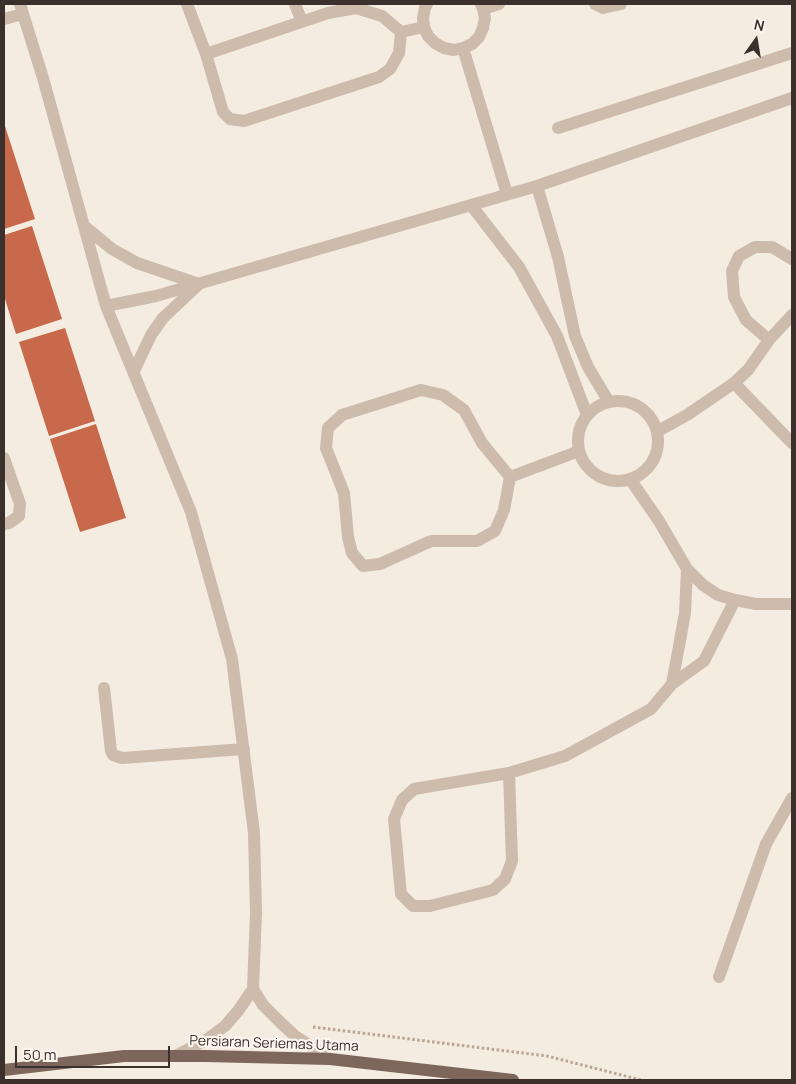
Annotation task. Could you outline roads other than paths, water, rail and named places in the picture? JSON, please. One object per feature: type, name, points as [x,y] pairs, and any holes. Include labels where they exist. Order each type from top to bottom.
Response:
[{"type":"main road","name":"Persiaran Seriemas Utama","points":[[4,1070],[124,1056],[330,1059],[514,1080]]},
{"type":"street","points":[[187,4],[206,54],[223,112],[230,118],[244,121],[379,77],[390,68],[399,53],[402,32]]},
{"type":"street","points":[[295,4],[302,22]]},
{"type":"street","points":[[427,4],[423,18],[428,36],[444,48],[454,50],[472,44],[479,37],[484,28],[485,18],[482,6],[499,4]]},
{"type":"street","points":[[595,4],[602,8],[622,4]]},
{"type":"street","points":[[206,54],[328,13],[356,8],[382,16],[402,32]]},
{"type":"street","points":[[4,19],[22,9],[44,78],[106,306],[191,512],[232,659],[254,833],[256,913],[253,989],[225,1026],[206,1040],[175,1056]]},
{"type":"street","points":[[402,32],[424,27]]},
{"type":"street","points":[[463,48],[507,194]]},
{"type":"street","points":[[558,128],[792,53]]},
{"type":"street","points":[[106,306],[156,296],[537,186],[792,98]]},
{"type":"street","points":[[537,186],[558,257],[575,336],[588,368],[609,402]]},
{"type":"street","points":[[471,205],[519,267],[557,336],[588,415]]},
{"type":"street","points":[[84,226],[112,249],[137,263],[199,284]]},
{"type":"street","points":[[769,340],[746,320],[734,298],[732,271],[739,256],[755,247],[772,247],[792,259]]},
{"type":"street","points":[[134,371],[151,335],[163,318],[199,284]]},
{"type":"street","points":[[658,431],[687,415],[734,383],[748,370],[769,340],[792,315]]},
{"type":"street","points":[[734,383],[792,443]]},
{"type":"street","points":[[422,390],[443,395],[464,410],[482,443],[510,477],[504,510],[495,531],[477,541],[431,542],[380,564],[364,566],[352,554],[348,537],[344,492],[326,448],[328,428],[342,415],[422,390]]},
{"type":"street","points":[[609,402],[627,402],[644,410],[653,420],[658,431],[659,443],[656,455],[650,466],[642,474],[618,481],[605,479],[593,472],[585,463],[580,451],[578,438],[581,426],[588,415],[597,407],[609,402]]},
{"type":"street","points":[[510,477],[580,451]]},
{"type":"street","points":[[4,458],[20,504],[19,516],[10,523],[4,524]]},
{"type":"street","points":[[630,479],[659,521],[687,569],[703,585],[718,595],[735,600],[756,604],[792,604]]},
{"type":"street","points":[[672,684],[685,613],[687,569]]},
{"type":"street","points":[[509,773],[512,861],[505,879],[493,890],[430,906],[412,906],[401,894],[394,819],[402,800],[414,789],[509,773],[565,756],[651,709],[672,684],[704,662],[735,600]]},
{"type":"street","points":[[104,688],[110,751],[113,755],[122,758],[244,749]]},
{"type":"street","points":[[719,977],[766,844],[792,798]]},
{"type":"street","points":[[253,989],[263,1005],[295,1036],[330,1059]]}]
